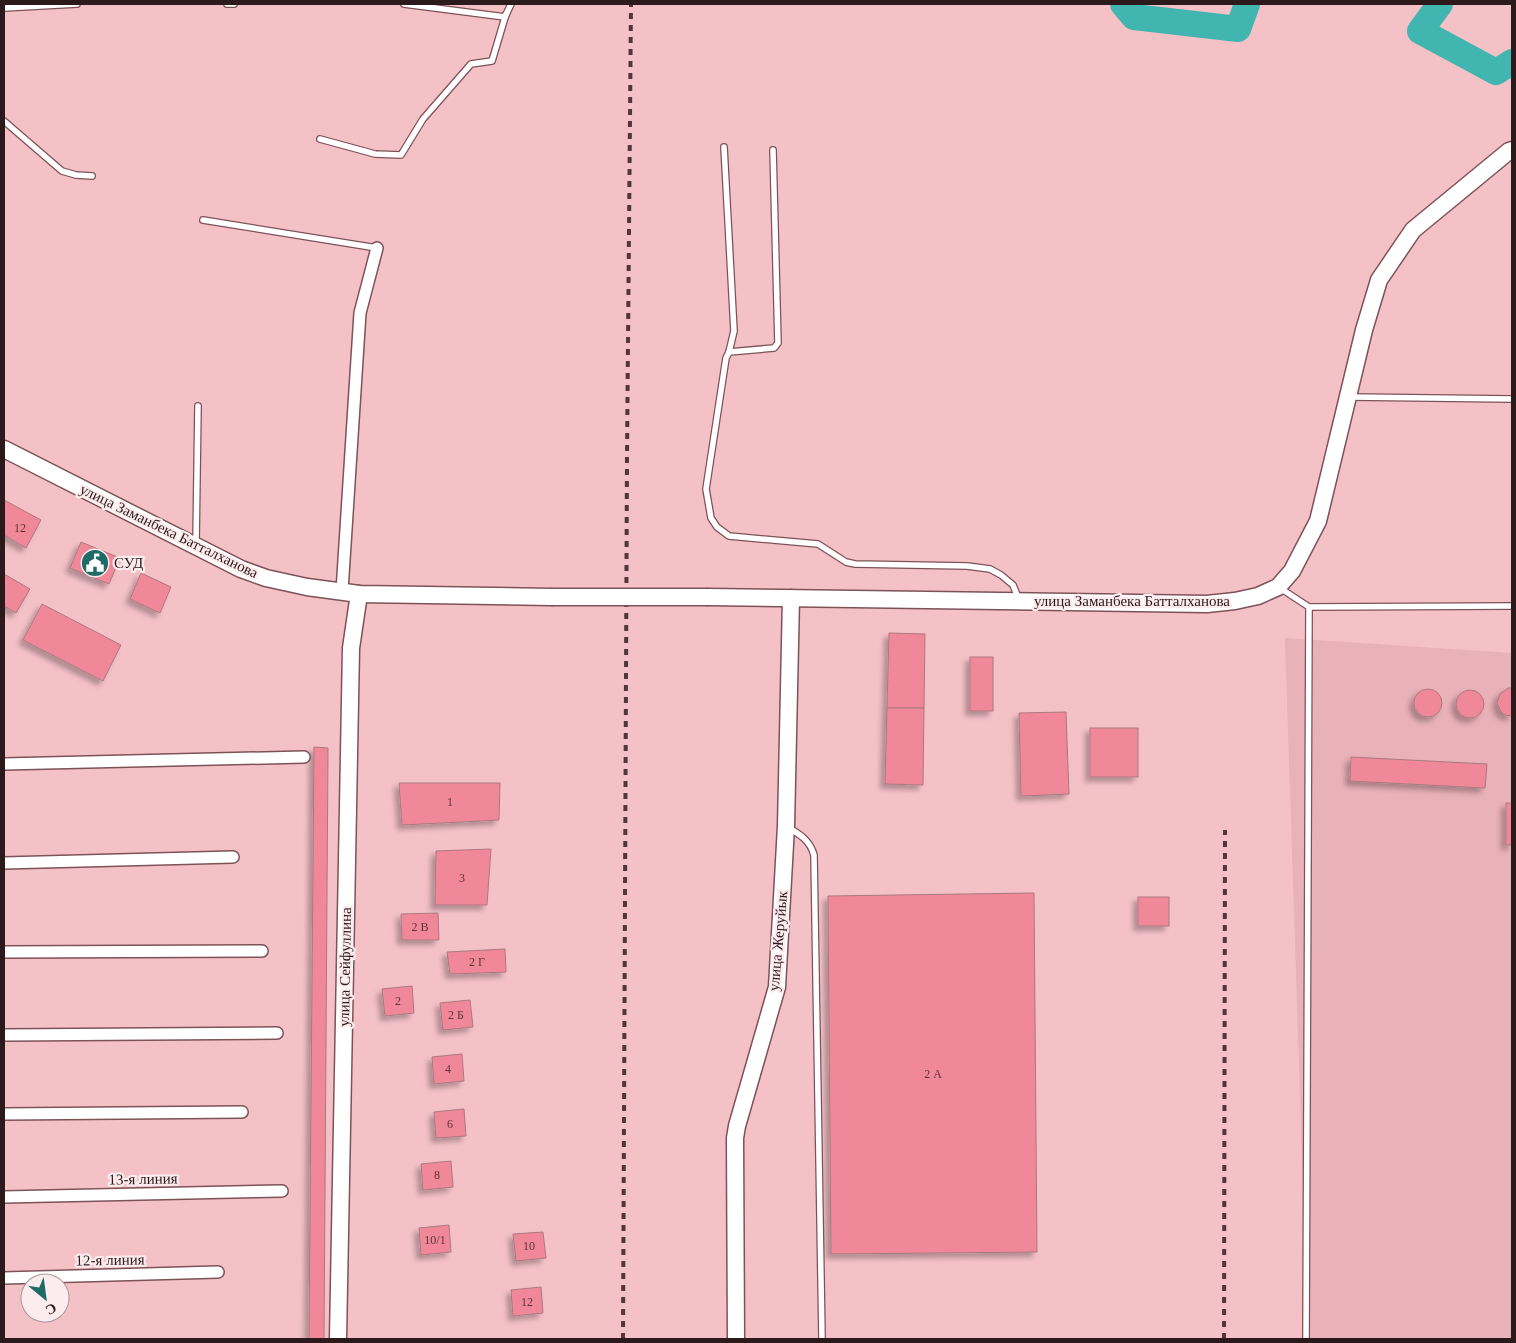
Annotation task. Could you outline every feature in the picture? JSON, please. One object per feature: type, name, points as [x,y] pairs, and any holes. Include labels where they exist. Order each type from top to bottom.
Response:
[{"type":"main road","name":"улица Заманбека Батталханова","points":[[4,449],[241,569],[266,578],[307,587],[359,594],[1207,604],[1235,601],[1258,596],[1278,587],[1292,571],[1318,521],[1364,330],[1379,280],[1413,230],[1512,150]]},
{"type":"main road","name":"улица Сейфуллина","points":[[338,1339],[351,648],[359,594]]},
{"type":"main road","name":"улица Жеруйык","points":[[736,1339],[735,1138],[777,987],[786,826],[791,598]]},
{"type":"street","points":[[342,591],[360,313],[377,248]]},
{"type":"street","points":[[4,764],[304,757]]},
{"type":"street","points":[[4,863],[233,857]]},
{"type":"street","points":[[4,952],[262,951]]},
{"type":"street","points":[[4,1035],[277,1033]]},
{"type":"street","points":[[4,1114],[242,1112]]},
{"type":"street","name":"13-я линия","points":[[4,1197],[282,1191]]},
{"type":"street","name":"12-я линия","points":[[4,1278],[218,1272]]},
{"type":"lane","points":[[4,8],[77,4]]},
{"type":"lane","points":[[227,4],[234,4]]},
{"type":"lane","points":[[404,4],[506,17],[506,14]]},
{"type":"lane","points":[[320,139],[375,154],[401,155],[423,119],[471,64],[492,61],[506,14],[511,4]]},
{"type":"lane","points":[[4,121],[62,171],[76,176],[92,176]]},
{"type":"lane","points":[[724,147],[734,331],[730,352],[726,358],[706,489],[711,518],[722,532],[729,536],[818,544],[846,562],[855,564],[967,566],[990,569],[1013,586],[1020,602]]},
{"type":"lane","points":[[730,352],[774,348],[778,343],[773,150]]},
{"type":"lane","points":[[203,220],[377,248]]},
{"type":"lane","points":[[1348,396],[1512,399]]},
{"type":"lane","points":[[196,547],[198,406]]},
{"type":"lane","points":[[1278,587],[1309,607],[1512,606]]},
{"type":"lane","points":[[1306,1339],[1309,607]]},
{"type":"lane","points":[[786,826],[802,836],[811,845],[814,855],[822,1339]]},
{"type":"shaded area","points":[[1285,638],[1512,653],[1512,1339],[1308,1339]]},
{"type":"building","points":[[4,500],[41,520],[26,548],[4,535]]},
{"type":"building","name":"СУД","points":[[81,542],[120,558],[109,584],[70,568]]},
{"type":"building","points":[[141,573],[171,587],[160,613],[130,599]]},
{"type":"building","points":[[4,574],[30,589],[16,613],[4,606]]},
{"type":"building","points":[[42,604],[121,645],[103,681],[23,640]]},
{"type":"building","points":[[889,633],[925,634],[924,708],[887,708]]},
{"type":"building","points":[[970,657],[993,657],[993,711],[970,711]]},
{"type":"building","points":[[1508,688],[1512,688],[1512,716],[1501,712],[1497,703],[1500,694]]},
{"type":"building","points":[[1428,689],[1438,693],[1442,703],[1438,713],[1428,717],[1418,713],[1414,703],[1418,693]]},
{"type":"building","points":[[1470,690],[1480,694],[1484,704],[1480,714],[1470,718],[1460,714],[1456,704],[1460,694]]},
{"type":"building","points":[[887,708],[924,708],[923,785],[885,784]]},
{"type":"building","points":[[1066,712],[1069,794],[1021,796],[1019,713]]},
{"type":"building","points":[[1090,728],[1138,728],[1138,777],[1090,777]]},
{"type":"building","points":[[314,747],[328,748],[324,1339],[309,1339]]},
{"type":"building","points":[[1351,757],[1487,764],[1485,788],[1350,781]]},
{"type":"building","points":[[399,783],[500,783],[499,820],[402,825]]},
{"type":"building","points":[[1506,803],[1512,803],[1512,845],[1506,845]]},
{"type":"building","points":[[491,849],[487,905],[435,905],[436,851]]},
{"type":"building","points":[[1034,893],[1037,1252],[831,1254],[828,896]]},
{"type":"building","points":[[1138,897],[1169,897],[1169,926],[1138,926]]},
{"type":"building","points":[[438,913],[439,940],[402,940],[401,914]]},
{"type":"building","points":[[505,949],[506,972],[450,974],[447,952]]},
{"type":"building","points":[[412,986],[414,1013],[385,1016],[382,989]]},
{"type":"building","points":[[470,1000],[473,1027],[443,1030],[440,1003]]},
{"type":"building","points":[[462,1054],[464,1081],[434,1084],[432,1057]]},
{"type":"building","points":[[464,1109],[466,1136],[436,1138],[434,1112]]},
{"type":"building","points":[[451,1161],[453,1187],[423,1190],[421,1164]]},
{"type":"building","points":[[449,1225],[451,1252],[421,1255],[419,1228]]},
{"type":"building","points":[[543,1232],[546,1258],[516,1261],[513,1234]]},
{"type":"building","points":[[541,1287],[543,1313],[513,1316],[511,1290]]},
{"type":"waterway","points":[[1123,4],[1134,17],[1238,29],[1247,4]]},
{"type":"waterway","points":[[1440,4],[1420,31],[1496,72],[1512,62]]},
{"type":"railway","points":[[623,1339],[631,4]]},
{"type":"railway","points":[[1224,1339],[1225,830]]},
{"type":"place","name":"СУД","points":[[95,563]]}]
